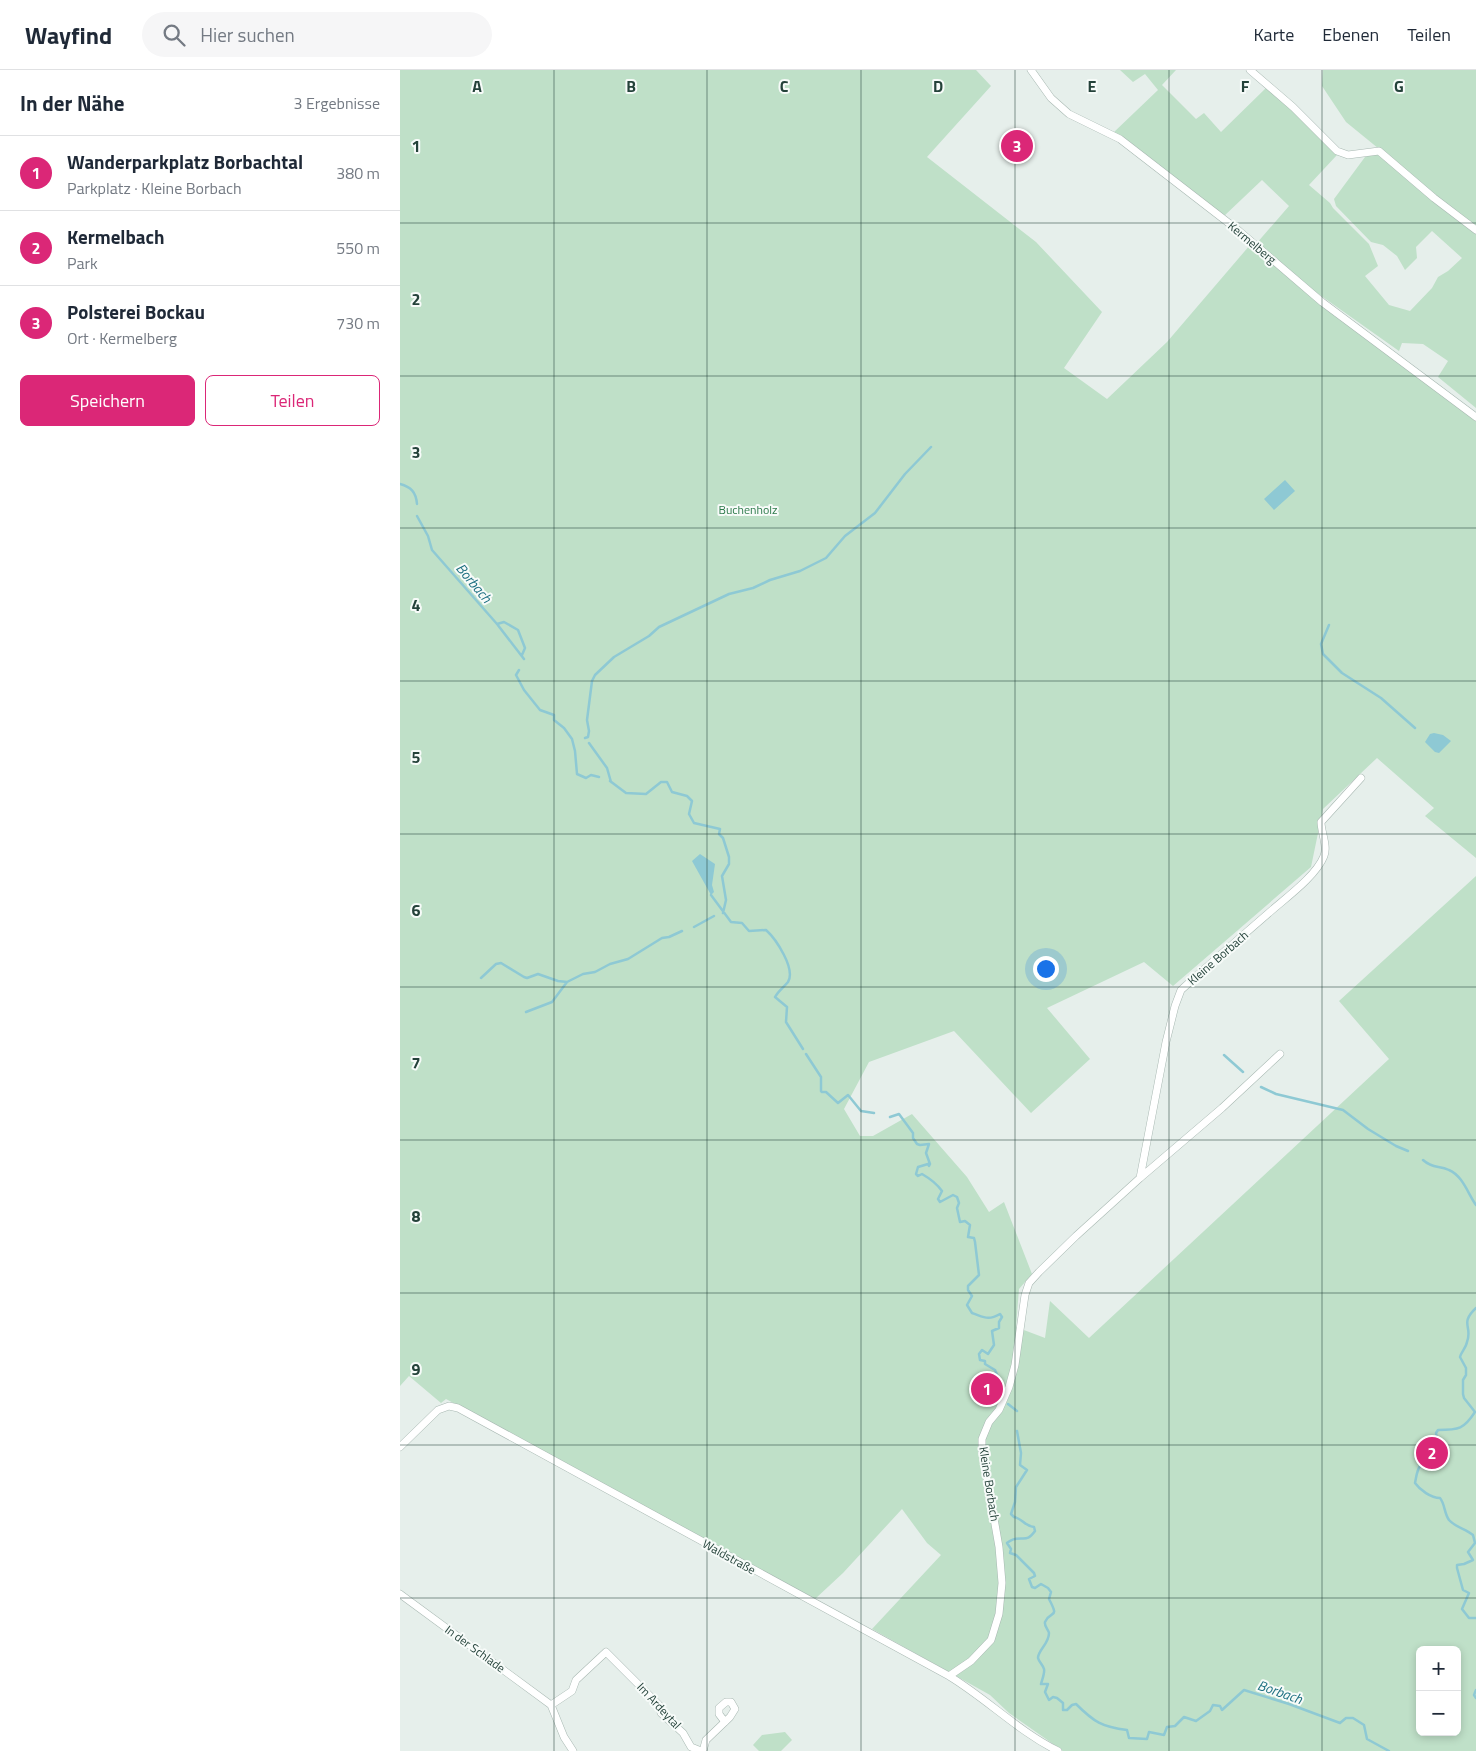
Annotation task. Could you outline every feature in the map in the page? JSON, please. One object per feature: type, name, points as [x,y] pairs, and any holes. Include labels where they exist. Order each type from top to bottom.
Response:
[{"type":"street","name":"Kermelberg","points":[[1031,70],[1051,98],[1069,114],[1120,139],[1239,231],[1329,307],[1476,417]]},
{"type":"street","points":[[1250,70],[1293,107],[1337,150],[1348,155],[1379,151],[1434,198],[1476,230]]},
{"type":"street","name":"Kleine Borbach","points":[[1140,1178],[1166,1042],[1181,990],[1293,891],[1319,865],[1325,848],[1321,822],[1361,778]]},
{"type":"street","name":"Kleine Borbach","points":[[949,1676],[971,1661],[991,1640],[999,1614],[1002,1583],[999,1547],[982,1450],[982,1439],[989,1422],[999,1410],[1009,1387],[1015,1365],[1025,1295],[1029,1283],[1076,1236],[1222,1108],[1280,1054]]},
{"type":"street","name":"Waldstraße","points":[[400,1447],[438,1410],[449,1406],[458,1408],[949,1676],[1040,1742],[1058,1751]]},
{"type":"street","name":"In der Schlade","points":[[400,1594],[550,1705]]},
{"type":"street","name":"Im Ardeytal","points":[[550,1705],[572,1692],[576,1680],[606,1652],[659,1705],[661,1713],[683,1733],[691,1747],[702,1751],[706,1740],[725,1722]]},
{"type":"street","points":[[550,1705],[564,1737],[573,1751]]},
{"type":"green space","name":"Buchenholz","points":[[400,70],[976,70],[991,86],[927,157],[1036,242],[1102,312],[1064,368],[1107,399],[1167,342],[1250,245],[1476,420],[1476,858],[1425,816],[1434,808],[1377,758],[1323,809],[1311,867],[1173,986],[1144,962],[1047,1008],[1090,1059],[1031,1113],[954,1031],[869,1062],[844,1109],[860,1136],[873,1136],[912,1114],[967,1177],[989,1212],[1004,1202],[1032,1274],[1019,1289],[1016,1327],[1045,1338],[1050,1301],[1089,1338],[1389,1059],[1339,1001],[1476,876],[1476,1751],[1063,1751],[1009,1713],[990,1695],[872,1629],[941,1555],[927,1543],[902,1509],[843,1573],[815,1599],[446,1399],[441,1403],[409,1376],[400,1386]]},
{"type":"green space","points":[[1120,70],[1176,70],[1162,85],[1196,119],[1204,113],[1221,132],[1267,87],[1337,155],[1309,185],[1330,203],[1369,244],[1378,266],[1365,276],[1389,305],[1410,311],[1432,288],[1438,277],[1448,271],[1462,258],[1432,231],[1416,247],[1417,258],[1405,270],[1397,256],[1383,245],[1371,242],[1336,206],[1334,199],[1365,157],[1373,154],[1378,155],[1476,233],[1476,408],[1438,377],[1448,361],[1423,344],[1402,343],[1399,351],[1303,283],[1256,244],[1289,206],[1262,180],[1223,217],[1113,133],[1158,90],[1145,74],[1133,82]]},
{"type":"green space","points":[[1323,70],[1476,70],[1476,228],[1346,122],[1322,86]]},
{"type":"green space","points":[[785,1732],[792,1740],[781,1751],[759,1751],[753,1745],[762,1735]]},
{"type":"water","points":[[1285,480],[1295,491],[1274,510],[1264,499]]},
{"type":"water","points":[[1430,734],[1443,735],[1451,741],[1439,753],[1435,752],[1425,742]]},
{"type":"water","points":[[700,854],[715,864],[712,885],[714,892],[711,895],[692,861]]},
{"type":"waterway","points":[[585,738],[588,737],[589,731],[587,720],[592,681],[595,675],[614,657],[649,636],[659,627],[729,594],[753,588],[770,580],[800,571],[826,558],[845,536],[875,513],[905,474],[931,447]]},
{"type":"waterway","name":"Borbach","points":[[400,484],[412,491],[417,504]]},
{"type":"waterway","name":"Borbach","points":[[417,516],[428,536],[432,550],[497,624],[524,659]]},
{"type":"waterway","points":[[497,624],[504,622],[518,630],[525,648],[522,655]]},
{"type":"waterway","points":[[1329,625],[1321,644],[1323,654],[1342,673],[1381,698],[1415,728]]},
{"type":"waterway","name":"Borbach","points":[[519,670],[516,675],[524,690],[540,710],[554,715],[554,720],[564,728],[572,739],[577,774],[586,778],[591,775],[599,777]]},
{"type":"waterway","points":[[589,743],[607,768],[611,782]]},
{"type":"waterway","points":[[610,781],[626,793],[646,794],[661,782],[667,782],[672,792],[687,796],[692,801],[689,814],[694,823],[720,829],[719,834],[723,838],[729,857],[729,864],[722,876],[726,900],[723,913]]},
{"type":"waterway","name":"Borbach","points":[[711,895],[731,922],[742,923],[749,931],[766,930],[784,955],[790,976],[788,982],[775,997],[787,1007],[786,1022],[803,1049]]},
{"type":"waterway","points":[[694,927],[714,916]]},
{"type":"waterway","points":[[481,978],[496,964],[501,963],[527,978],[538,974],[567,982],[583,974],[595,972],[610,964],[628,959],[662,938],[682,931]]},
{"type":"waterway","points":[[526,1012],[552,1002],[567,982]]},
{"type":"waterway","name":"Borbach","points":[[806,1054],[821,1077],[822,1092],[826,1092],[838,1103],[848,1095],[861,1111],[874,1113]]},
{"type":"waterway","points":[[1224,1055],[1243,1072]]},
{"type":"waterway","points":[[1261,1087],[1276,1094],[1343,1110],[1368,1129],[1408,1151]]},
{"type":"waterway","name":"Borbach","points":[[890,1117],[899,1114],[913,1133],[913,1138],[917,1144],[929,1144],[926,1153],[930,1164],[929,1166],[928,1164],[918,1167],[916,1174],[918,1176],[922,1174],[940,1188],[942,1191],[938,1199],[940,1202],[953,1195],[957,1197],[960,1222],[965,1221],[970,1225],[968,1237],[974,1238],[979,1275],[968,1286],[972,1296],[967,1305],[972,1313],[980,1316],[989,1318],[1000,1314],[1002,1317],[999,1322],[999,1328],[992,1331],[994,1345],[988,1354],[982,1350],[979,1354],[980,1360],[985,1361],[985,1364],[995,1370],[1002,1387],[999,1392],[1000,1396]]},
{"type":"waterway","points":[[1423,1160],[1430,1165],[1445,1169],[1458,1176],[1476,1205]]},
{"type":"waterway","points":[[1476,1308],[1468,1318],[1468,1337],[1460,1357],[1466,1368],[1466,1375],[1463,1380],[1464,1398],[1475,1412],[1468,1422],[1456,1429],[1438,1430],[1436,1433],[1437,1439],[1430,1451],[1433,1460],[1419,1467],[1415,1483],[1426,1493],[1440,1498],[1449,1520],[1473,1535],[1475,1543],[1468,1552],[1473,1560],[1457,1565],[1457,1568],[1463,1590],[1469,1593],[1462,1609],[1469,1618],[1476,1618]]},
{"type":"waterway","name":"Borbach","points":[[1008,1404],[1017,1411]]},
{"type":"waterway","name":"Borbach","points":[[1017,1431],[1021,1453],[1020,1465],[1027,1470],[1016,1487],[1015,1502],[1011,1514],[1034,1527],[1035,1531],[1028,1538],[1014,1539],[1007,1543],[1011,1549],[1010,1553],[1016,1555],[1034,1573],[1035,1576],[1029,1579],[1032,1587],[1035,1588],[1041,1584],[1051,1592],[1049,1599],[1054,1612],[1045,1622],[1049,1637],[1038,1655],[1044,1671],[1041,1684],[1048,1684],[1045,1692],[1049,1700],[1053,1697],[1057,1698],[1063,1703],[1063,1710],[1067,1710],[1076,1704],[1099,1723],[1127,1730],[1129,1738],[1147,1739],[1149,1732],[1164,1735],[1167,1727],[1175,1726],[1184,1717],[1196,1721],[1210,1711],[1213,1705],[1220,1706],[1222,1710],[1244,1690],[1340,1723],[1346,1718],[1353,1718],[1364,1725],[1367,1739],[1389,1751]]},
{"type":"waterway","points":[[1476,1690],[1474,1695],[1476,1698]]},
{"type":"place","name":"Polsterei Bockau","points":[[1017,146]]},
{"type":"place","name":"Wanderparkplatz Borbachtal","points":[[987,1389]]},
{"type":"place","name":"Kermelbach","points":[[1432,1453]]}]
